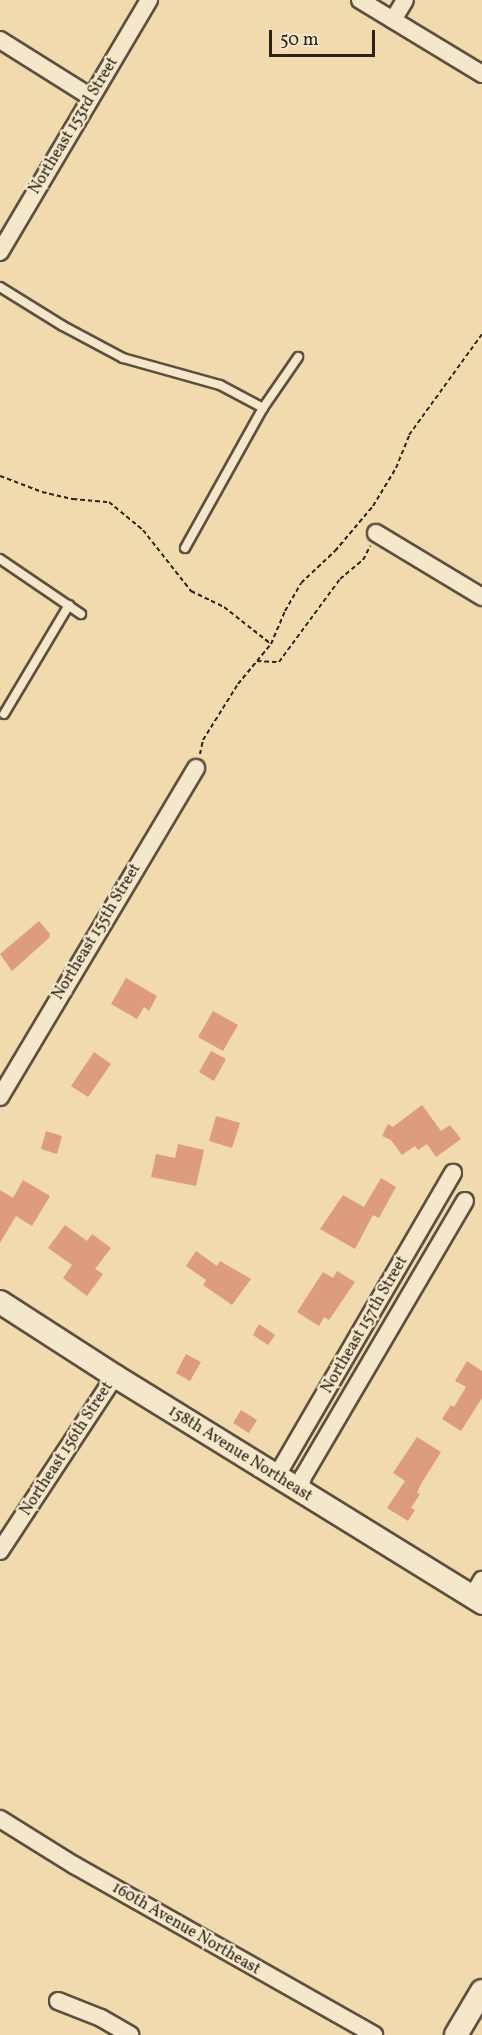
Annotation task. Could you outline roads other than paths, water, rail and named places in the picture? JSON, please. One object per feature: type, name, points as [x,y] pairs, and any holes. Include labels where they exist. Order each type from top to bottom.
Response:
[{"type":"street","name":"Northeast 153rd Street","points":[[0,252],[149,0]]},
{"type":"street","points":[[360,0],[482,74]]},
{"type":"street","points":[[393,20],[405,0]]},
{"type":"street","points":[[0,40],[91,97]]},
{"type":"street","points":[[376,533],[482,597]]},
{"type":"street","name":"Northeast 155th Street","points":[[0,1097],[90,942],[196,768]]},
{"type":"street","name":"Northeast 157th Street","points":[[276,1477],[453,1173]]},
{"type":"street","points":[[299,1491],[303,1477],[465,1201]]},
{"type":"street","name":"158th Avenue Northeast","points":[[0,1302],[299,1491],[479,1593]]},
{"type":"street","name":"Northeast 156th Street","points":[[0,1551],[114,1376]]},
{"type":"street","name":"160th Avenue Northeast","points":[[0,1819],[74,1865],[374,2035]]},
{"type":"street","points":[[456,2035],[482,1991]]},
{"type":"street","points":[[58,2001],[102,2018],[131,2035]]},
{"type":"lane","points":[[0,287],[63,326],[123,358],[220,385],[263,408]]},
{"type":"lane","points":[[185,548],[263,408],[298,357]]},
{"type":"lane","points":[[0,559],[81,614]]},
{"type":"lane","points":[[4,714],[69,605]]}]
